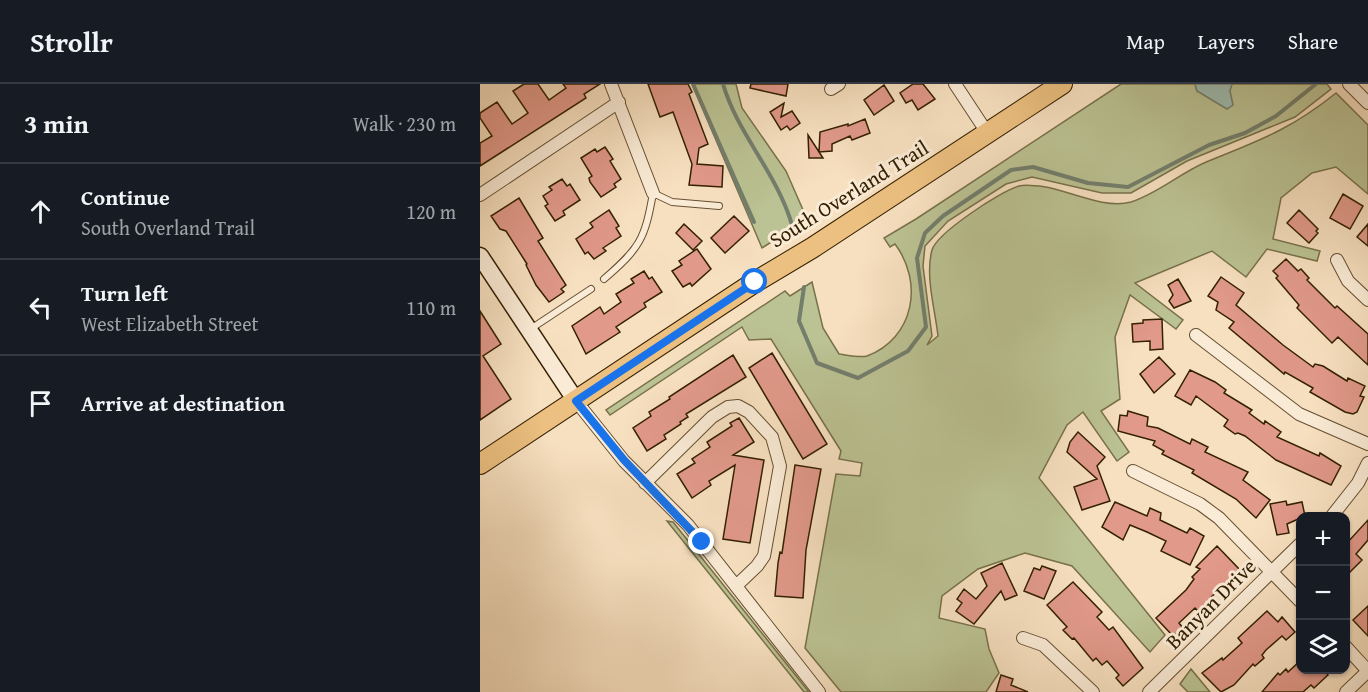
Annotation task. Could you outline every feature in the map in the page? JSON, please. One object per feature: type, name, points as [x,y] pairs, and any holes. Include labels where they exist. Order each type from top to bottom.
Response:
[{"type":"main road","name":"South Overland Trail","points":[[480,464],[1062,84]]},
{"type":"main road","points":[[480,256],[576,401]]},
{"type":"street","points":[[611,84],[653,193]]},
{"type":"street","points":[[955,84],[988,134]]},
{"type":"street","points":[[1349,84],[1368,103]]},
{"type":"street","points":[[480,195],[619,102]]},
{"type":"street","points":[[1337,260],[1347,281],[1368,300]]},
{"type":"street","points":[[1196,335],[1299,414],[1316,424],[1368,444]]},
{"type":"street","points":[[576,401],[598,430],[645,483],[688,525],[819,692]]},
{"type":"street","points":[[645,483],[712,417],[728,407],[738,406],[749,412],[772,437],[780,465],[764,556],[736,586]]},
{"type":"street","points":[[1335,512],[1358,483],[1368,463]]},
{"type":"street","points":[[1134,471],[1200,504],[1220,518],[1296,596]]},
{"type":"street","name":"Banyan Drive","points":[[1149,692],[1296,548]]},
{"type":"street","points":[[1023,638],[1043,645],[1093,692]]},
{"type":"street","points":[[1347,692],[1368,671],[1350,651]]},
{"type":"lane","points":[[604,279],[639,246],[644,235],[653,193],[672,202],[719,206]]},
{"type":"lane","points":[[528,331],[591,289]]},
{"type":"green space","points":[[692,84],[736,84],[742,108],[786,171],[807,219],[762,248]]},
{"type":"green space","points":[[1121,84],[1195,84],[1197,91],[1232,105],[1229,91],[1232,84],[1327,84],[1331,89],[1295,117],[1187,161],[1131,193],[1102,193],[1032,177],[1006,184],[948,221],[925,246],[923,266],[932,336],[927,345],[938,336],[930,282],[932,250],[936,243],[957,224],[1010,189],[1022,185],[1046,187],[1100,202],[1121,204],[1131,202],[1150,194],[1204,163],[1288,126],[1336,93],[1368,125],[1368,194],[1336,167],[1312,173],[1281,198],[1273,239],[1320,251],[1317,261],[1267,249],[1246,277],[1212,251],[1135,283],[1183,320],[1176,329],[1130,295],[1115,337],[1120,399],[1101,411],[1129,452],[1117,461],[1083,412],[1067,425],[1039,478],[1165,635],[1150,652],[1072,566],[1025,553],[978,569],[942,596],[939,618],[985,629],[989,649],[999,673],[986,692],[841,692],[805,648],[836,474],[860,476],[862,463],[839,459],[841,451],[771,339],[749,340],[742,327],[610,415],[606,410],[785,291],[790,296],[812,282],[823,328],[839,354],[864,357],[883,348],[904,323],[910,308],[911,292],[904,259],[895,244],[890,247],[884,238]]},
{"type":"green space","points":[[667,521],[673,522],[809,692],[804,692]]},
{"type":"green space","points":[[1191,669],[1210,692],[1188,692],[1180,684]]},
{"type":"water","points":[[1195,84],[1232,84],[1230,91],[1233,105],[1227,109],[1197,91]]},
{"type":"building","points":[[524,84],[538,84],[549,100],[566,88],[563,84],[600,84],[584,94],[586,98],[480,166],[480,143],[492,136],[480,118],[480,113],[497,102],[512,124],[528,113],[513,91]]},
{"type":"building","points":[[648,84],[688,84],[692,92],[689,94],[708,144],[699,148],[697,164],[723,166],[722,187],[689,185],[692,164],[673,112],[660,117]]},
{"type":"building","points":[[751,84],[788,84],[786,96],[750,88]]},
{"type":"building","points":[[913,84],[923,84],[935,99],[918,110],[912,100],[906,103],[900,93]]},
{"type":"building","points":[[884,85],[894,101],[874,115],[864,100]]},
{"type":"building","points":[[784,103],[781,117],[792,111],[800,123],[790,130],[787,126],[781,130],[770,112]]},
{"type":"building","points":[[865,119],[870,133],[852,140],[850,136],[832,144],[832,151],[819,152],[820,132],[848,124],[848,126]]},
{"type":"building","points":[[808,135],[823,158],[809,158]]},
{"type":"building","points":[[605,147],[621,179],[614,184],[616,187],[601,197],[590,182],[589,178],[592,176],[581,158],[595,149],[597,152]]},
{"type":"building","points":[[562,179],[567,186],[570,184],[580,200],[563,211],[565,215],[555,221],[545,206],[548,204],[543,196],[552,190],[549,187]]},
{"type":"building","points":[[1343,194],[1363,206],[1350,229],[1330,218]]},
{"type":"building","points":[[519,198],[543,238],[538,241],[566,285],[561,289],[564,292],[549,302],[536,285],[527,264],[506,231],[500,229],[491,216]]},
{"type":"building","points":[[609,210],[619,226],[616,228],[621,236],[603,248],[606,251],[594,259],[588,252],[585,254],[576,239],[593,227],[590,223]]},
{"type":"building","points":[[1299,210],[1318,229],[1316,231],[1318,233],[1309,243],[1287,223]]},
{"type":"building","points":[[734,216],[749,231],[725,253],[711,238]]},
{"type":"building","points":[[684,224],[702,241],[693,250],[676,233]]},
{"type":"building","points":[[1368,224],[1368,246],[1357,237]]},
{"type":"building","points":[[697,249],[711,269],[692,286],[690,283],[683,287],[672,271],[682,265],[679,261]]},
{"type":"building","points":[[1286,259],[1298,271],[1301,269],[1309,278],[1307,280],[1335,308],[1337,306],[1368,334],[1368,365],[1338,337],[1332,343],[1297,308],[1299,305],[1276,278],[1278,276],[1273,271]]},
{"type":"building","points":[[644,271],[649,279],[652,277],[662,292],[644,303],[646,307],[616,327],[620,332],[586,354],[572,326],[600,307],[604,314],[621,302],[616,294],[634,283],[631,279]]},
{"type":"building","points":[[1221,277],[1244,293],[1236,305],[1283,345],[1313,367],[1315,364],[1323,366],[1347,381],[1348,378],[1365,386],[1360,396],[1364,397],[1357,412],[1353,414],[1345,412],[1310,392],[1313,388],[1285,372],[1284,374],[1229,328],[1234,322],[1216,310],[1218,302],[1208,296]]},
{"type":"building","points":[[1178,279],[1191,301],[1174,308],[1169,301],[1173,295],[1168,285]]},
{"type":"building","points":[[480,311],[501,344],[483,356],[511,399],[480,420]]},
{"type":"building","points":[[1162,319],[1163,349],[1150,350],[1150,341],[1133,342],[1132,324],[1143,323],[1143,320]]},
{"type":"building","points":[[772,353],[827,444],[803,459],[749,368]]},
{"type":"building","points":[[733,355],[746,377],[686,414],[688,417],[680,422],[681,424],[664,435],[666,439],[647,451],[633,428],[651,416],[649,412],[670,399],[669,397]]},
{"type":"building","points":[[1159,357],[1175,374],[1154,393],[1140,374]]},
{"type":"building","points":[[1190,370],[1215,382],[1226,390],[1224,393],[1252,410],[1249,413],[1264,424],[1265,421],[1281,432],[1277,437],[1319,456],[1320,453],[1341,466],[1331,485],[1276,460],[1245,436],[1235,434],[1224,426],[1228,420],[1196,396],[1191,405],[1175,396]]},
{"type":"building","points":[[1128,411],[1148,417],[1147,426],[1158,428],[1190,444],[1192,439],[1208,447],[1205,452],[1248,472],[1243,480],[1270,500],[1256,518],[1236,499],[1192,473],[1194,470],[1162,454],[1164,451],[1153,445],[1155,441],[1118,431],[1120,415],[1127,416]]},
{"type":"building","points":[[739,418],[754,442],[733,455],[764,460],[750,543],[723,539],[735,465],[709,481],[711,485],[692,498],[677,474],[695,463],[692,459],[710,447],[707,442],[732,426],[730,423]]},
{"type":"building","points":[[1078,432],[1105,457],[1097,466],[1110,501],[1082,510],[1074,487],[1097,479],[1067,452],[1070,442]]},
{"type":"building","points":[[795,465],[821,469],[806,550],[803,598],[775,596],[778,563],[780,552],[782,553]]},
{"type":"building","points":[[1286,501],[1287,505],[1302,502],[1304,512],[1296,512],[1296,520],[1287,524],[1289,533],[1277,535],[1270,504]]},
{"type":"building","points":[[1115,502],[1147,516],[1150,508],[1161,513],[1160,520],[1187,533],[1190,528],[1204,536],[1190,565],[1161,551],[1166,541],[1147,532],[1130,525],[1123,540],[1102,527]]},
{"type":"building","points":[[1368,520],[1368,540],[1356,554],[1362,560],[1350,572],[1350,566],[1350,540]]},
{"type":"building","points":[[1217,546],[1241,571],[1210,598],[1212,600],[1203,608],[1198,611],[1195,608],[1179,623],[1183,628],[1173,636],[1156,618],[1186,590],[1194,579],[1192,577],[1200,569],[1196,567]]},
{"type":"building","points":[[1002,563],[1017,595],[1005,600],[1001,591],[974,624],[956,611],[962,603],[957,599],[964,589],[976,599],[987,586],[981,573]]},
{"type":"building","points":[[1042,566],[1056,571],[1044,599],[1024,591],[1034,568],[1040,570]]},
{"type":"building","points":[[1073,582],[1102,612],[1097,617],[1109,630],[1113,627],[1143,668],[1123,686],[1116,678],[1119,675],[1107,661],[1102,665],[1096,658],[1093,661],[1074,638],[1072,639],[1063,630],[1067,627],[1047,605]]},
{"type":"building","points":[[1368,606],[1368,636],[1353,620]]},
{"type":"building","points":[[1267,611],[1278,622],[1282,617],[1295,632],[1286,640],[1282,636],[1266,650],[1262,655],[1264,658],[1255,666],[1253,664],[1234,685],[1221,692],[1202,673],[1222,658],[1223,660],[1242,643],[1238,638]]},
{"type":"building","points":[[1296,665],[1296,674],[1328,675],[1314,688],[1311,685],[1303,692],[1262,692],[1278,673],[1280,675],[1286,669],[1288,672]]},
{"type":"building","points":[[1001,675],[1013,679],[1011,685],[1028,692],[996,692]]},
{"type":"waterway","points":[[693,84],[754,222]]},
{"type":"waterway","points":[[723,84],[738,120],[777,188],[792,225]]},
{"type":"waterway","points":[[804,287],[799,321],[817,363],[858,378],[908,351],[926,327],[917,258],[925,233],[943,216],[1011,170],[1033,167],[1088,183],[1128,187],[1209,145],[1245,133],[1276,116],[1316,84]]},
{"type":"route","points":[[702,542],[624,460],[576,401],[755,282]]}]
